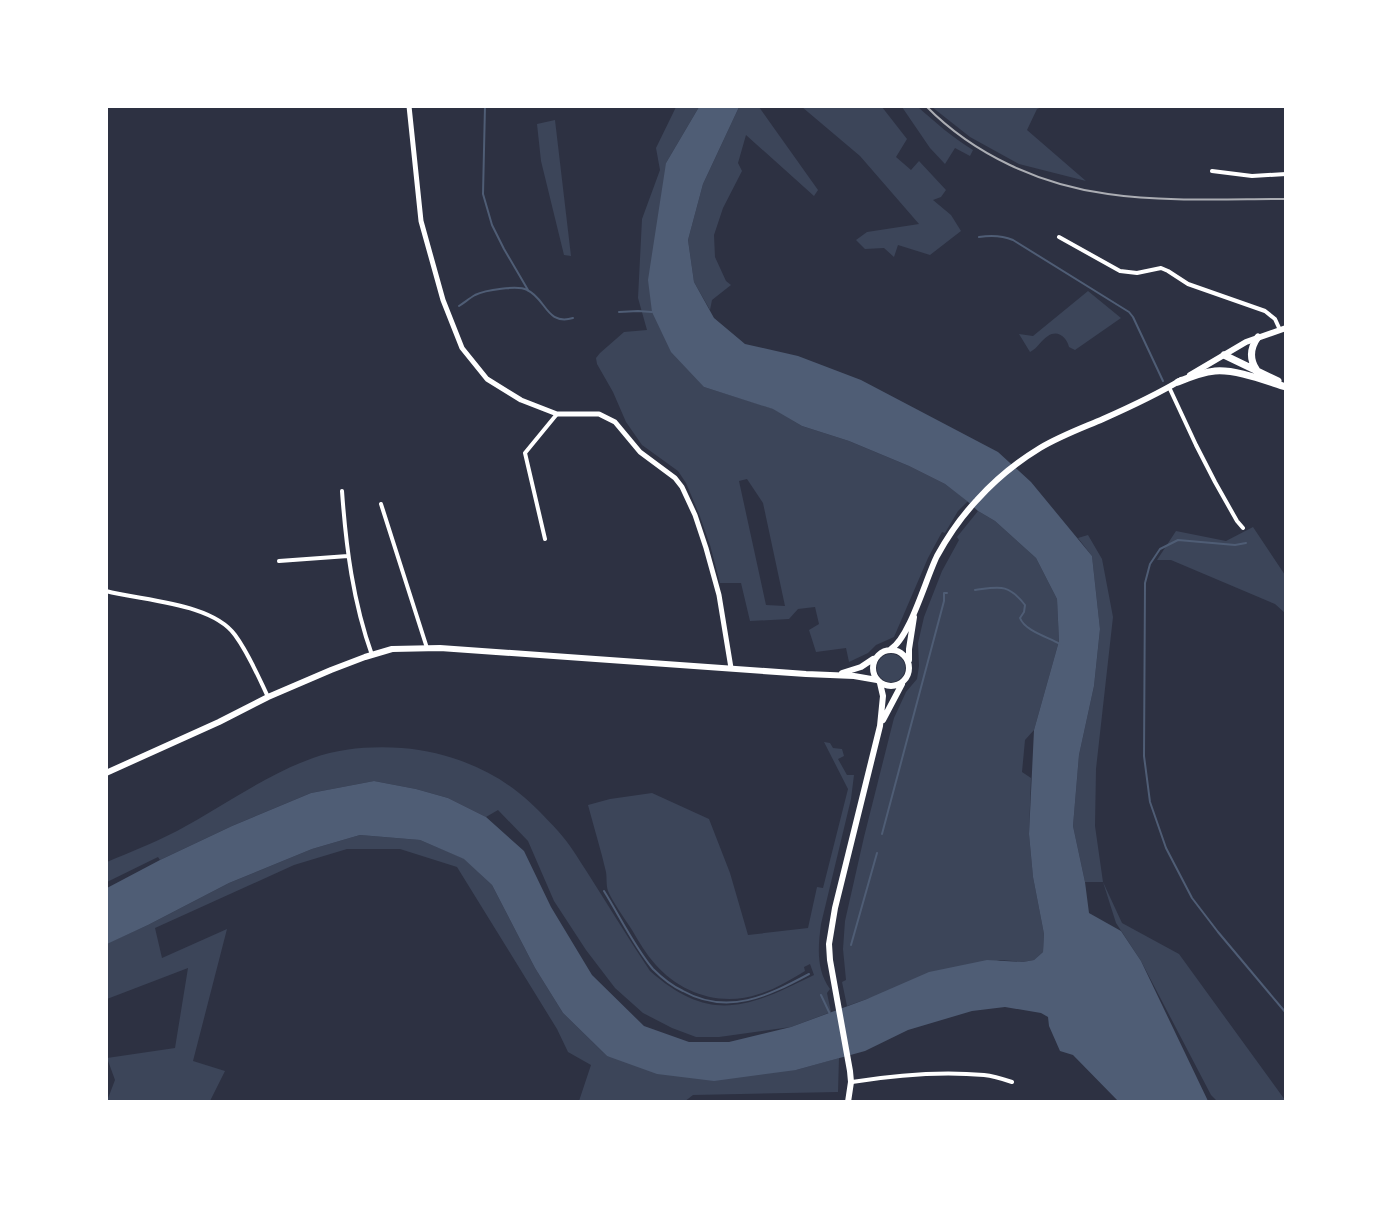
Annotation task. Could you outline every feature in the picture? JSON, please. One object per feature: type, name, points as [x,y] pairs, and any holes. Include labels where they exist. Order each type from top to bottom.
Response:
[{"type":"highway","points":[[1258,337],[1252,348],[1251,356],[1258,371]]},
{"type":"highway","points":[[1224,355],[1286,386]]},
{"type":"highway","points":[[1224,355],[1230,371]]},
{"type":"highway","points":[[1178,382],[1212,371],[1230,371],[1286,386]]},
{"type":"main road","points":[[891,649],[900,640],[947,538],[982,494],[1024,459],[1055,440],[1147,399],[1258,337],[1283,329]]},
{"type":"main road","points":[[880,726],[908,675],[909,649],[916,607]]},
{"type":"main road","points":[[106,773],[219,722],[268,697],[331,670],[392,650],[427,648],[865,677],[891,686],[902,683]]},
{"type":"main road","points":[[835,675],[861,667],[885,650],[891,649],[901,652],[909,664]]},
{"type":"main road","points":[[848,1101],[850,1071],[829,953],[831,931],[880,726],[883,696],[872,669],[876,657]]},
{"type":"street","points":[[410,106],[421,221],[443,300],[462,348],[487,379],[522,400],[557,414],[599,414],[615,422],[640,452],[675,478],[682,487],[695,515],[719,595],[731,668]]},
{"type":"street","points":[[1212,171],[1252,176],[1286,174]]},
{"type":"street","points":[[1059,237],[1120,270],[1137,273],[1161,268],[1188,284],[1266,311],[1283,329]]},
{"type":"street","points":[[1169,387],[1208,469],[1243,528]]},
{"type":"street","points":[[545,539],[525,453],[557,414]]},
{"type":"street","points":[[342,491],[348,556],[357,605],[372,655]]},
{"type":"street","points":[[381,504],[427,648]]},
{"type":"street","points":[[279,561],[348,556]]},
{"type":"street","points":[[106,591],[198,610],[220,620],[234,634],[268,697]]},
{"type":"street","points":[[851,1082],[898,1075],[959,1074],[986,1075],[1012,1082]]},
{"type":"shaded area","points":[[676,107],[699,107],[666,163],[704,387],[774,409],[802,426],[849,441],[909,466],[945,484],[968,501],[958,511],[945,533],[942,532],[928,558],[894,637],[849,662],[846,648],[816,652],[809,630],[819,624],[815,607],[798,609],[789,619],[750,621],[741,583],[720,583],[710,545],[686,483],[678,471],[642,445],[626,422],[597,364],[596,358],[600,353],[624,332],[647,330],[638,298],[642,219],[660,170],[656,148]],"holes":[[[747,479],[763,503],[785,606],[766,605],[739,481]]]},
{"type":"shaded area","points":[[699,107],[739,107],[703,184],[688,240],[694,282],[714,318],[745,344],[798,356],[861,380],[998,452],[1031,482],[1092,556],[1100,629],[1094,686],[1079,755],[1073,826],[1089,913],[1121,931],[1141,961],[1208,1101],[1118,1101],[1073,1055],[1060,1051],[1049,1026],[1048,1017],[1041,1013],[1005,1007],[972,1011],[908,1030],[865,1051],[796,1070],[714,1081],[657,1074],[607,1056],[563,1013],[535,968],[492,885],[464,859],[420,840],[360,835],[312,849],[229,883],[107,944],[107,888],[232,826],[311,793],[374,781],[448,798],[486,817],[524,851],[551,907],[592,975],[644,1026],[689,1042],[729,1042],[791,1027],[867,999],[929,972],[987,960],[1023,962],[1034,960],[1043,952],[1044,934],[1033,877],[1029,834],[1034,730],[1059,641],[1057,599],[1036,558],[995,521],[978,511],[945,484],[849,441],[802,426],[773,409],[704,387],[671,352],[652,312],[648,280],[666,163]]},
{"type":"shaded area","points":[[739,107],[759,107],[818,190],[814,196],[746,135],[738,163],[742,171],[723,208],[714,235],[715,257],[726,281],[731,285],[712,300],[710,310],[694,282],[688,240],[703,184]]},
{"type":"shaded area","points":[[802,107],[882,107],[907,139],[896,157],[911,170],[919,161],[946,190],[941,197],[933,200],[951,215],[961,231],[930,255],[898,245],[894,257],[884,248],[865,249],[856,240],[867,232],[919,224],[860,156]]},
{"type":"shaded area","points":[[902,107],[918,107],[973,150],[970,156],[955,148],[945,164],[930,148]]},
{"type":"shaded area","points":[[932,107],[1042,107],[1037,109],[1027,130],[1086,181],[1019,164],[970,137]]},
{"type":"shaded area","points":[[555,120],[571,256],[564,255],[541,161],[537,124]]},
{"type":"shaded area","points":[[1088,291],[1121,318],[1075,350],[1069,347],[1062,336],[1052,334],[1030,352],[1019,334],[1033,336]]},
{"type":"shaded area","points":[[978,511],[995,521],[1036,558],[1057,599],[1059,641],[1034,730],[1025,740],[1022,772],[1031,778],[1029,834],[1033,877],[1044,934],[1043,952],[1034,960],[1023,962],[1000,960],[847,1006],[842,982],[846,980],[843,949],[845,921],[894,718],[906,692],[917,679],[918,643],[924,617],[942,571],[959,540],[957,537]]},
{"type":"shaded area","points":[[1253,527],[1285,575],[1285,613],[1275,604],[1171,560],[1157,560],[1176,531],[1226,541]]},
{"type":"shaded area","points":[[1088,535],[1102,559],[1113,617],[1096,769],[1095,826],[1103,882],[1085,882],[1073,826],[1079,755],[1094,686],[1100,629],[1092,556],[1078,538]]},
{"type":"shaded area","points":[[891,654],[901,658],[905,668],[901,678],[891,682],[881,678],[877,668],[881,658]]},
{"type":"shaded area","points":[[824,742],[830,743],[833,748],[842,749],[844,756],[838,759],[847,775],[854,775],[851,799],[820,933],[820,966],[830,989],[827,993],[831,1012],[791,1027],[719,1037],[696,1037],[643,1013],[615,988],[586,950],[554,901],[528,841],[498,810],[486,817],[448,798],[416,789],[374,781],[311,793],[232,826],[160,860],[158,857],[107,882],[107,862],[177,831],[295,765],[334,752],[357,748],[417,750],[449,757],[493,775],[519,793],[539,811],[573,851],[650,971],[672,988],[692,999],[712,1004],[730,1005],[750,1002],[814,975],[810,964],[804,967],[805,971],[783,984],[745,998],[717,998],[703,995],[677,983],[665,974],[649,956],[607,889],[606,872],[588,805],[610,799],[652,793],[709,819],[730,873],[748,935],[808,928],[817,887],[823,888],[848,789]]},
{"type":"shaded area","points":[[360,835],[420,840],[465,859],[492,885],[535,968],[563,1013],[607,1056],[796,1070],[839,1058],[838,1092],[693,1095],[684,1102],[579,1101],[591,1065],[568,1052],[557,1029],[457,867],[400,849],[347,849],[294,865],[155,928],[162,958],[227,929],[193,1061],[225,1071],[210,1101],[107,1101],[115,1080],[107,1058],[175,1048],[188,968],[107,999],[106,944],[229,883],[312,849]]},
{"type":"shaded area","points":[[1103,882],[1122,923],[1179,954],[1285,1101],[1217,1101],[1211,1095],[1141,961],[1116,923]]},
{"type":"waterway","points":[[485,106],[483,194],[492,225],[528,290]]},
{"type":"waterway","points":[[979,237],[996,236],[1013,240],[1129,312],[1163,381]]},
{"type":"waterway","points":[[459,306],[475,295],[486,291],[523,289],[533,294],[557,318],[573,318]]},
{"type":"waterway","points":[[619,312],[652,312]]},
{"type":"waterway","points":[[1246,543],[1235,545],[1178,540],[1160,549],[1150,564],[1145,583],[1144,756],[1150,802],[1166,848],[1192,898],[1286,1013]]},
{"type":"waterway","points":[[975,590],[1003,588],[1013,593],[1025,605],[1020,618],[1023,623],[1060,644]]},
{"type":"waterway","points":[[882,834],[944,601],[944,593],[947,593]]},
{"type":"waterway","points":[[851,945],[877,853]]},
{"type":"waterway","points":[[604,891],[653,969],[675,987],[700,998],[716,1002],[748,1000],[763,996],[809,974]]},
{"type":"waterway","points":[[821,995],[830,1014]]},
{"type":"railway","points":[[926,106],[965,139],[987,153],[1034,175],[1083,190],[1152,198],[1196,200],[1286,199]]}]
